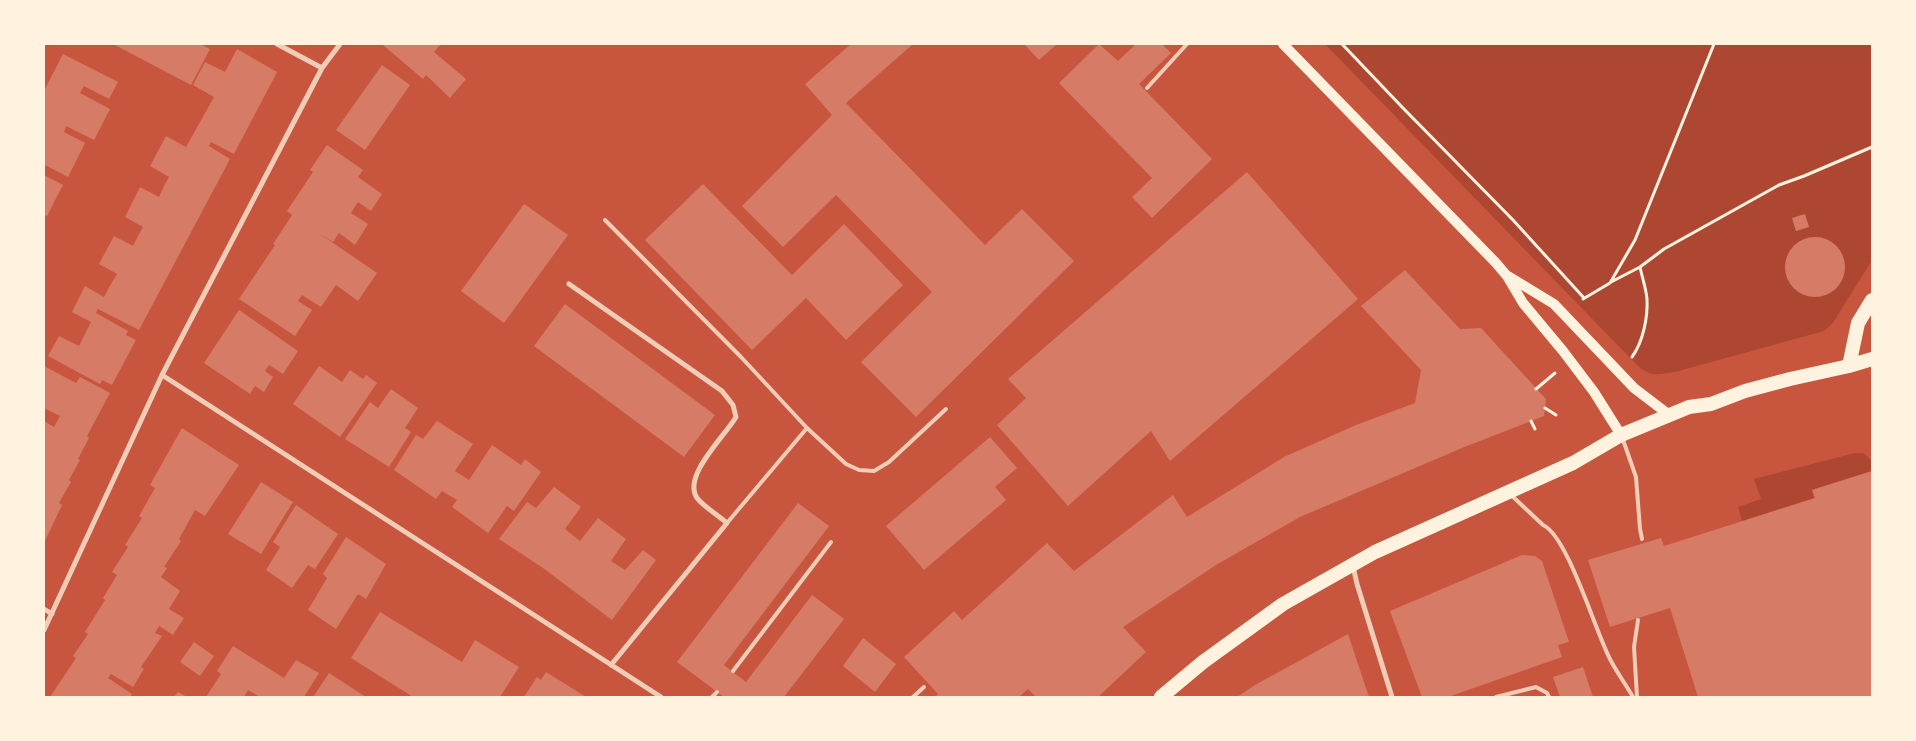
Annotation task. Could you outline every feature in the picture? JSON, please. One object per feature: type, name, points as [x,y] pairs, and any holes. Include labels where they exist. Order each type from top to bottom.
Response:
[{"type":"highway","points":[[1849,366],[1858,323],[1872,300]]},
{"type":"highway","points":[[1161,697],[1203,662],[1283,604],[1375,552],[1451,516],[1573,463],[1621,435],[1668,414],[1689,407],[1711,404],[1745,391],[1872,359]]},
{"type":"main road","points":[[1283,44],[1507,276],[1523,303],[1563,350],[1594,392],[1621,435]]},
{"type":"main road","points":[[1507,276],[1554,304],[1634,388],[1668,414]]},
{"type":"street","points":[[277,44],[322,68]]},
{"type":"street","points":[[44,630],[162,375],[322,68],[340,44]]},
{"type":"street","points":[[568,284],[722,391],[733,405],[736,418],[705,458],[694,480],[697,498],[727,523],[611,665]]},
{"type":"street","points":[[162,375],[661,697]]},
{"type":"street","points":[[1353,565],[1357,584],[1392,697]]},
{"type":"street","points":[[44,609],[52,614]]},
{"type":"lane","points":[[1147,88],[1165,70],[1186,44]]},
{"type":"lane","points":[[605,220],[741,357],[808,428],[846,464],[859,470],[874,471],[889,462],[946,409]]},
{"type":"lane","points":[[727,523],[808,428]]},
{"type":"lane","points":[[1621,435],[1636,477],[1642,539]]},
{"type":"lane","points":[[1508,492],[1547,527],[1562,547],[1610,660],[1633,697]]},
{"type":"lane","points":[[732,671],[831,542]]},
{"type":"lane","points":[[1637,697],[1634,646],[1638,620]]},
{"type":"lane","points":[[913,697],[924,687]]},
{"type":"lane","points":[[1496,697],[1536,687],[1547,693],[1549,697]]},
{"type":"lane","points":[[712,697],[717,692]]},
{"type":"path","points":[[1342,44],[1513,220],[1584,298]]},
{"type":"path","points":[[1610,283],[1636,240],[1714,44]]},
{"type":"path","points":[[1579,302],[1640,266],[1664,249],[1778,185],[1804,176],[1872,146]]},
{"type":"path","points":[[1625,362],[1633,356],[1640,342],[1644,326],[1647,299],[1640,266]]},
{"type":"path","points":[[1536,389],[1556,373]]},
{"type":"path","points":[[1545,408],[1556,415]]},
{"type":"path","points":[[1531,421],[1535,429]]},
{"type":"shaded area","points":[[1325,44],[1872,44],[1872,260],[1833,323],[1824,331],[1675,372],[1649,373],[1635,363]]},
{"type":"shaded area","points":[[1855,453],[1863,453],[1871,460],[1872,471],[1812,490],[1814,498],[1742,521],[1738,507],[1761,499],[1754,479]]},
{"type":"building","points":[[113,44],[200,44],[210,49],[191,85]]},
{"type":"building","points":[[384,44],[441,44],[434,52],[466,79],[450,98],[426,75],[423,79]]},
{"type":"building","points":[[851,44],[913,44],[846,103],[985,245],[1022,209],[1074,261],[916,417],[861,362],[932,292],[836,195],[783,247],[742,206],[832,115],[805,84]]},
{"type":"building","points":[[1024,44],[1057,44],[1039,60]]},
{"type":"building","points":[[1099,44],[1118,61],[1136,44],[1162,44],[1171,53],[1139,84],[1212,159],[1152,218],[1132,197],[1152,178],[1059,83]]},
{"type":"building","points":[[237,49],[277,72],[234,154],[211,142],[209,146],[230,159],[139,330],[98,309],[96,313],[128,331],[126,335],[136,340],[112,385],[102,380],[100,384],[48,356],[59,336],[79,346],[91,322],[72,312],[85,286],[104,297],[117,274],[99,264],[114,236],[133,246],[143,227],[125,217],[140,187],[159,197],[169,177],[150,166],[166,136],[186,147],[214,97],[193,85],[205,62],[225,72]]},
{"type":"building","points":[[63,54],[118,82],[109,99],[84,86],[80,93],[110,109],[94,140],[66,126],[64,132],[85,143],[68,177],[45,165],[44,168],[44,91]]},
{"type":"building","points":[[382,65],[410,85],[365,150],[336,130]]},
{"type":"building","points":[[327,145],[363,170],[358,177],[382,194],[371,211],[358,202],[351,213],[368,224],[355,245],[339,233],[333,242],[317,232],[377,273],[358,301],[336,285],[321,307],[302,295],[298,301],[312,310],[295,336],[239,299],[275,245],[273,244],[292,215],[287,211],[313,172],[310,170]]},
{"type":"building","points":[[1247,172],[1358,299],[1170,461],[1151,431],[1068,506],[997,425],[1026,398],[1008,379]]},
{"type":"building","points":[[44,175],[63,185],[47,216],[44,215]]},
{"type":"building","points":[[703,184],[792,275],[844,224],[903,285],[846,340],[806,298],[752,350],[645,240]]},
{"type":"building","points":[[524,204],[568,235],[504,323],[461,291]]},
{"type":"building","points":[[1805,214],[1809,227],[1796,231],[1792,218]]},
{"type":"building","points":[[1815,237],[1831,242],[1836,246],[1840,251],[1845,267],[1840,283],[1836,288],[1831,292],[1815,297],[1799,292],[1794,288],[1790,283],[1785,267],[1790,251],[1794,246],[1799,242]]},
{"type":"building","points":[[1405,270],[1460,329],[1481,328],[1546,399],[1544,416],[1462,448],[1300,517],[1216,565],[1123,627],[1146,652],[1098,697],[1036,697],[1028,689],[1019,697],[935,697],[938,694],[904,657],[954,611],[962,620],[1047,543],[1074,571],[1173,495],[1187,517],[1284,457],[1356,425],[1415,403],[1421,370],[1361,306]]},
{"type":"building","points":[[565,304],[715,415],[684,457],[534,346]]},
{"type":"building","points":[[239,310],[298,351],[283,374],[269,365],[265,371],[273,377],[264,392],[255,386],[250,394],[204,363]]},
{"type":"building","points":[[44,366],[76,383],[80,377],[110,393],[87,436],[89,438],[69,480],[71,482],[59,503],[62,505],[44,543],[44,421],[54,427],[60,416],[44,408]]},
{"type":"building","points":[[319,366],[342,382],[350,370],[363,379],[366,375],[377,383],[340,437],[293,404]]},
{"type":"building","points":[[391,389],[418,408],[405,428],[411,432],[389,467],[345,439],[370,402],[378,408]]},
{"type":"building","points":[[437,421],[473,444],[455,471],[469,480],[492,445],[521,465],[525,459],[541,472],[514,511],[507,506],[488,533],[452,507],[457,500],[442,491],[436,499],[394,470],[416,435],[423,439]]},
{"type":"building","points":[[182,428],[239,465],[205,516],[195,510],[179,539],[181,541],[164,567],[167,568],[161,577],[180,591],[169,609],[184,618],[173,635],[159,626],[155,633],[162,636],[141,667],[144,669],[133,687],[111,674],[108,678],[132,694],[130,697],[50,697],[76,658],[73,656],[88,634],[85,632],[105,600],[103,598],[117,575],[112,572],[128,547],[125,545],[142,518],[139,516],[155,488],[150,485]]},
{"type":"building","points":[[990,437],[1017,468],[995,487],[1006,500],[924,570],[886,526]]},
{"type":"building","points":[[1872,471],[1872,697],[1698,697],[1670,608],[1610,627],[1588,560],[1661,538],[1664,546],[1815,498],[1812,490]]},
{"type":"building","points":[[261,482],[293,502],[261,554],[228,534]]},
{"type":"building","points":[[554,487],[581,507],[565,529],[580,541],[598,518],[626,539],[611,561],[625,570],[643,550],[656,560],[612,620],[543,568],[499,539],[527,502],[536,508]]},
{"type":"building","points":[[798,503],[829,526],[724,665],[746,682],[812,595],[844,619],[784,697],[724,697],[677,662]]},
{"type":"building","points":[[296,505],[338,534],[315,569],[308,565],[292,588],[266,570],[280,547],[273,542]]},
{"type":"building","points":[[346,537],[386,564],[366,599],[358,594],[336,629],[308,610],[327,578],[323,574]]},
{"type":"building","points":[[1522,555],[1535,556],[1542,561],[1569,642],[1558,645],[1562,657],[1448,697],[1422,697],[1390,611]]},
{"type":"building","points":[[380,612],[462,662],[475,640],[519,667],[500,697],[413,697],[351,658]]},
{"type":"building","points":[[1348,634],[1369,697],[1237,697],[1255,685]]},
{"type":"building","points":[[863,638],[896,664],[875,692],[843,666]]},
{"type":"building","points":[[194,642],[214,656],[200,676],[180,662]]},
{"type":"building","points":[[233,646],[284,678],[296,660],[319,673],[304,697],[260,697],[248,690],[244,697],[206,697],[221,674],[217,671]]},
{"type":"building","points":[[1583,667],[1593,697],[1560,697],[1553,677]]},
{"type":"building","points":[[546,672],[586,697],[524,697],[537,677],[541,680]]},
{"type":"building","points":[[329,673],[366,697],[313,697]]},
{"type":"building","points":[[178,692],[187,697],[174,697]]}]
